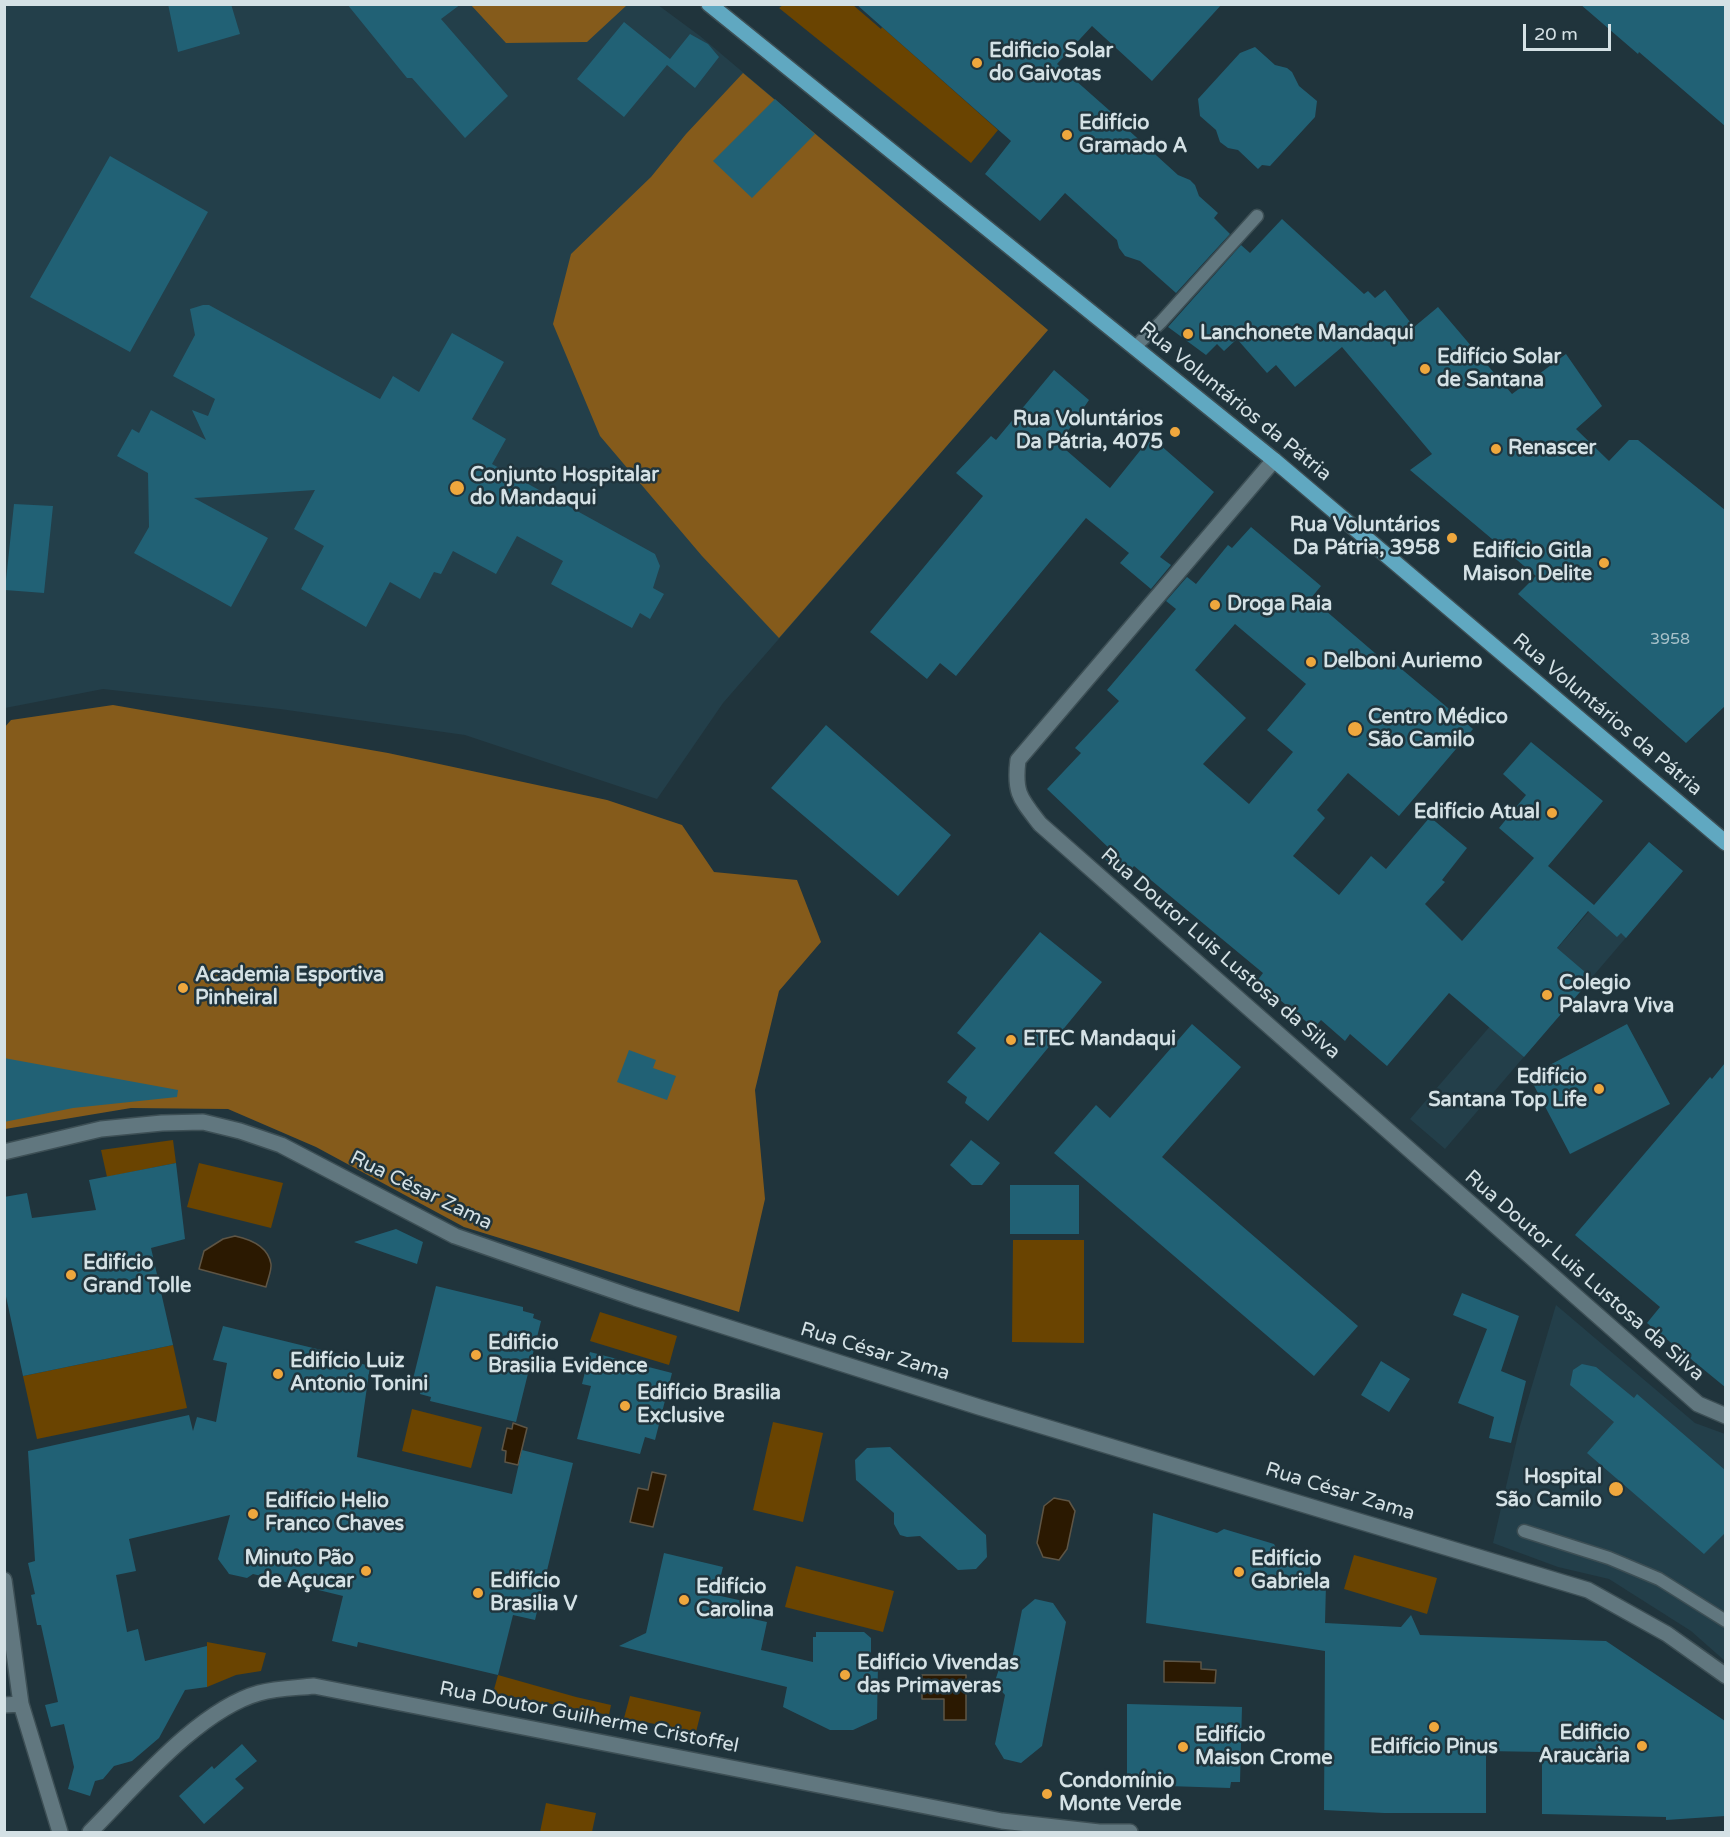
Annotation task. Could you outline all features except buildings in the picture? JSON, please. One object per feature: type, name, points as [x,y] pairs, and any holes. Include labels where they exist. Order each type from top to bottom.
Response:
[{"type":"main road","name":"Rua Voluntários da Pátria","points":[[710,4],[1274,460],[1725,843]]},
{"type":"street","name":"Rua Doutor Luis Lustosa da Silva","points":[[1274,460],[1018,760],[1016,783],[1022,800],[1040,824],[1698,1404],[1725,1416]]},
{"type":"street","name":"Rua César Zama","points":[[4,1152],[101,1130],[162,1123],[203,1122],[240,1131],[281,1144],[455,1236],[521,1260],[979,1407],[1588,1590],[1667,1635],[1725,1676]]},
{"type":"street","points":[[4,1580],[21,1704],[60,1833]]},
{"type":"street","name":"Rua Doutor Guilherme Cristoffel","points":[[90,1833],[167,1754],[218,1711],[258,1693],[275,1689],[314,1686],[1002,1821],[1099,1832],[1130,1833]]},
{"type":"street","points":[[4,1705],[21,1704]]},
{"type":"lane","points":[[1135,347],[1161,322],[1257,216]]},
{"type":"lane","points":[[1524,1531],[1609,1558],[1659,1580],[1725,1621]]},
{"type":"shaded area","name":"Conjunto Hospitalar do Mandaqui","points":[[5,5],[658,5],[700,36],[1048,330],[723,703],[657,799],[465,735],[280,709],[103,689],[5,708]]},
{"type":"shaded area","points":[[471,5],[627,5],[587,42],[506,43]]},
{"type":"shaded area","points":[[783,5],[853,5],[881,29],[882,27],[998,130],[971,163],[779,8]]},
{"type":"shaded area","points":[[743,73],[1048,330],[779,638],[702,556],[600,436],[553,324],[571,254],[651,177],[686,134]]},
{"type":"shaded area","points":[[113,705],[388,753],[607,800],[682,825],[714,872],[797,880],[821,942],[779,991],[755,1090],[765,1199],[739,1312],[464,1227],[316,1147],[228,1109],[131,1108],[5,1129],[4,728],[11,720]]},
{"type":"shaded area","name":"Colegio Palavra Viva","points":[[1649,842],[1683,871],[1445,1149],[1410,1119]]},
{"type":"shaded area","points":[[173,1140],[176,1163],[107,1177],[101,1150]]},
{"type":"shaded area","points":[[199,1163],[283,1183],[271,1228],[187,1207]]},
{"type":"shaded area","points":[[235,1236],[252,1241],[266,1252],[271,1266],[266,1287],[199,1269],[204,1251],[223,1239]]},
{"type":"shaded area","points":[[1013,1240],[1084,1240],[1084,1343],[1012,1342]]},
{"type":"shaded area","name":"Hospital São Camilo","points":[[1556,1305],[1695,1423],[1725,1434],[1725,1661],[1691,1631],[1609,1579],[1558,1567],[1493,1543],[1520,1426]]},
{"type":"shaded area","points":[[600,1312],[677,1336],[669,1365],[590,1341]]},
{"type":"shaded area","points":[[173,1345],[187,1408],[37,1439],[23,1376]]},
{"type":"shaded area","points":[[412,1409],[482,1427],[471,1468],[402,1451]]},
{"type":"shaded area","points":[[773,1422],[823,1433],[803,1522],[753,1510]]},
{"type":"shaded area","points":[[513,1423],[527,1428],[518,1465],[505,1462],[506,1451],[502,1450],[507,1428],[512,1429]]},
{"type":"shaded area","points":[[652,1472],[666,1475],[653,1527],[630,1522],[638,1488],[648,1490]]},
{"type":"shaded area","points":[[1054,1498],[1069,1501],[1075,1511],[1067,1549],[1059,1560],[1043,1557],[1037,1543],[1044,1506]]},
{"type":"shaded area","points":[[1354,1555],[1437,1578],[1427,1614],[1344,1589]]},
{"type":"shaded area","points":[[796,1566],[894,1591],[883,1632],[785,1607]]},
{"type":"shaded area","points":[[207,1642],[266,1653],[261,1671],[236,1675],[207,1687]]},
{"type":"shaded area","points":[[1164,1661],[1201,1662],[1201,1669],[1216,1670],[1215,1683],[1164,1682]]},
{"type":"shaded area","points":[[498,1675],[611,1705],[609,1715],[493,1693]]},
{"type":"shaded area","points":[[922,1675],[966,1675],[966,1720],[944,1720],[944,1699],[922,1699]]},
{"type":"shaded area","points":[[630,1696],[701,1712],[696,1732],[624,1718]]},
{"type":"shaded area","points":[[546,1803],[596,1813],[592,1832],[540,1832]]},
{"type":"place","name":"Edificio Solar do Gaivotas","points":[[977,63]]},
{"type":"place","name":"Edifício Gramado A","points":[[1067,135]]},
{"type":"place","name":"Lanchonete Mandaqui","points":[[1188,334]]},
{"type":"place","name":"Edifício Solar de Santana","points":[[1425,369]]},
{"type":"place","name":"Rua Voluntários Da Pátria, 4075","points":[[1175,432]]},
{"type":"place","name":"Renascer","points":[[1496,449]]},
{"type":"place","name":"Conjunto Hospitalar do Mandaqui","points":[[457,488]]},
{"type":"place","name":"Rua Voluntários Da Pátria, 3958","points":[[1452,538]]},
{"type":"place","name":"Edifício Gitla Maison Delite","points":[[1604,563]]},
{"type":"place","name":"Droga Raia","points":[[1215,605]]},
{"type":"place","name":"Delboni Auriemo","points":[[1311,662]]},
{"type":"place","name":"Centro Médico São Camilo","points":[[1355,729]]},
{"type":"place","name":"Edifício Atual","points":[[1552,813]]},
{"type":"place","name":"Academia Esportiva Pinheiral","points":[[183,988]]},
{"type":"place","name":"Colegio Palavra Viva","points":[[1547,995]]},
{"type":"place","name":"ETEC Mandaqui","points":[[1011,1040]]},
{"type":"place","name":"Edifício Santana Top Life","points":[[1599,1089]]},
{"type":"place","name":"Edifício Grand Tolle","points":[[71,1275]]},
{"type":"place","name":"Edificio Brasilia Evidence","points":[[476,1355]]},
{"type":"place","name":"Edifício Luiz Antonio Tonini","points":[[278,1374]]},
{"type":"place","name":"Edifício Brasilia Exclusive","points":[[625,1406]]},
{"type":"place","name":"Hospital São Camilo","points":[[1616,1489]]},
{"type":"place","name":"Edifício Helio Franco Chaves","points":[[253,1514]]},
{"type":"place","name":"Minuto Pão de Açucar","points":[[366,1571]]},
{"type":"place","name":"Edifício Gabriela","points":[[1239,1572]]},
{"type":"place","name":"Edifício Brasilia V","points":[[478,1593]]},
{"type":"place","name":"Edifício Carolina","points":[[684,1600]]},
{"type":"place","name":"Edifício Vivendas das Primaveras","points":[[845,1675]]},
{"type":"place","name":"Edifício Pinus","points":[[1434,1727]]},
{"type":"place","name":"Edificio Araucària","points":[[1642,1746]]},
{"type":"place","name":"Edifício Maison Crome","points":[[1183,1747]]},
{"type":"place","name":"Condomínio Monte Verde","points":[[1047,1794]]}]
